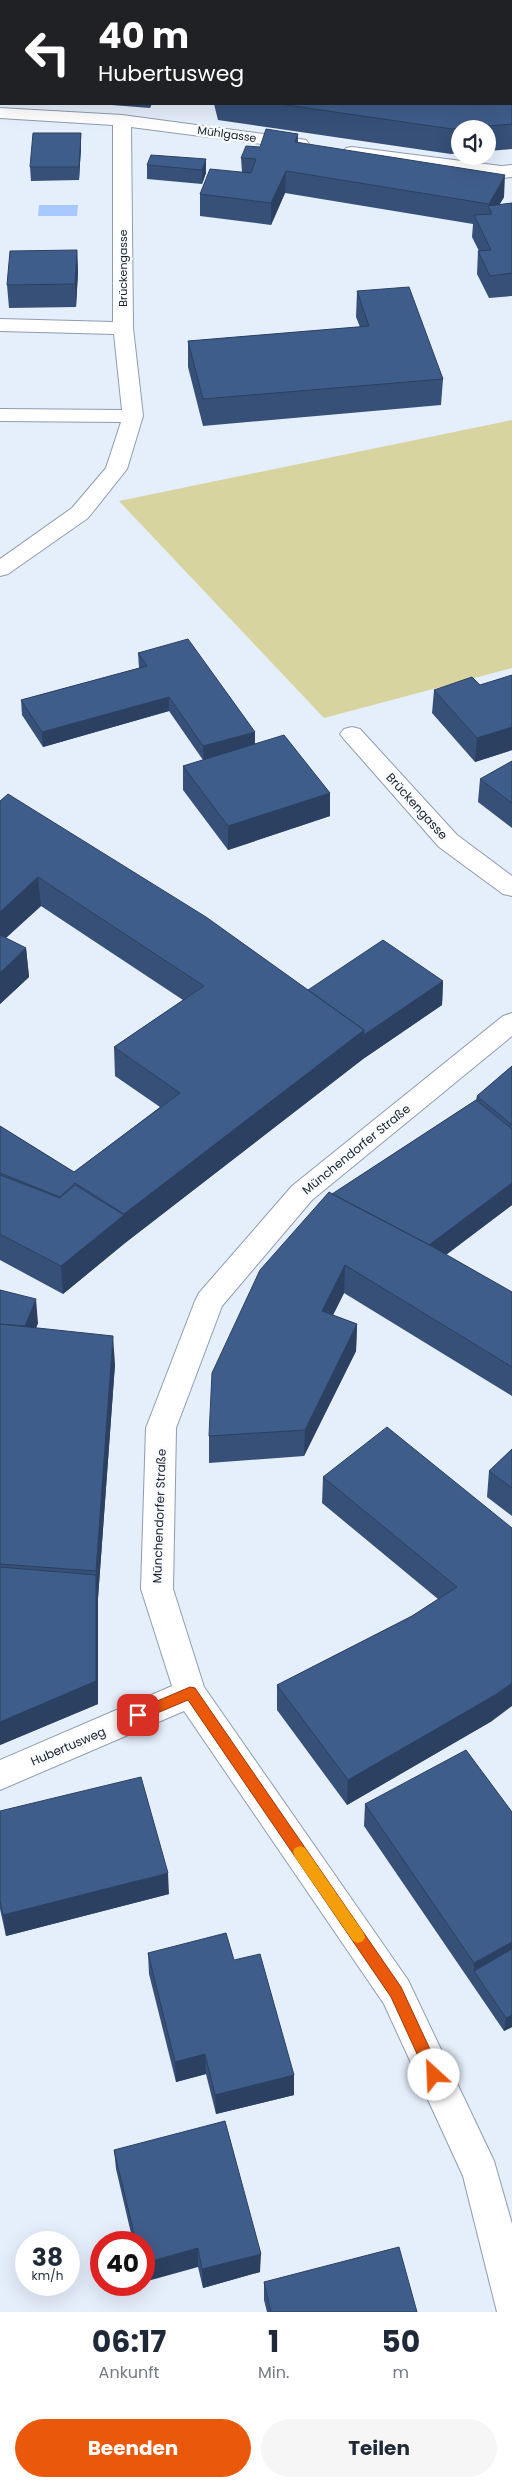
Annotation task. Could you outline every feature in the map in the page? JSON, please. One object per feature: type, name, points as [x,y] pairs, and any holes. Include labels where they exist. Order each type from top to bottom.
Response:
[{"type":"street","name":"Mühlgasse","points":[[0,113],[122,120],[317,147]]},
{"type":"street","name":"Brückengasse","points":[[0,570],[80,513],[116,469],[133,416],[123,328],[122,120]]},
{"type":"street","points":[[336,149],[502,172],[512,171]]},
{"type":"street","points":[[0,325],[123,328]]},
{"type":"street","points":[[0,415],[133,416]]},
{"type":"street","name":"Brückengasse","points":[[352,734],[448,841],[512,888]]},
{"type":"street","name":"Münchendorfer Straße","points":[[512,1022],[302,1193],[209,1301],[161,1428],[157,1589],[190,1692],[396,1992],[481,2174],[512,2301]]},
{"type":"street","name":"Hubertusweg","points":[[0,1775],[190,1692]]},
{"type":"shaded area","points":[[512,420],[512,668],[324,718],[119,501]]},
{"type":"water","points":[[39,205],[78,205],[77,216],[38,216]]},
{"type":"building","points":[[287,105],[512,105],[512,124],[496,125],[496,120],[451,120],[451,129]]},
{"type":"building","points":[[266,129],[298,134],[295,142],[505,175],[489,204],[286,171],[271,203],[200,194],[210,169],[251,173],[256,159],[241,158],[246,146],[260,147]]},
{"type":"building","points":[[33,133],[81,133],[79,167],[30,167]]},
{"type":"building","points":[[151,155],[206,159],[202,170],[147,165]]},
{"type":"building","points":[[512,203],[512,273],[490,276],[478,251],[491,250],[474,215],[492,214],[488,206]]},
{"type":"building","points":[[77,250],[75,284],[7,285],[10,251]]},
{"type":"building","points":[[409,287],[443,379],[203,399],[188,341],[369,326],[357,291]]},
{"type":"building","points":[[188,639],[255,732],[203,746],[169,697],[42,732],[21,700],[147,666],[138,653]]},
{"type":"building","points":[[512,675],[512,727],[477,738],[434,690],[472,677],[480,685]]},
{"type":"building","points":[[284,735],[330,793],[228,826],[183,766]]},
{"type":"building","points":[[512,761],[512,803],[480,779]]},
{"type":"building","points":[[8,794],[206,917],[364,1030],[124,1214],[75,1183],[60,1197],[0,1173],[0,1126],[74,1172],[180,1093],[114,1047],[204,986],[38,877],[0,912],[0,801]]},
{"type":"building","points":[[0,935],[26,948],[0,973]]},
{"type":"building","points":[[383,940],[443,981],[364,1035],[364,1030],[308,990]]},
{"type":"building","points":[[512,1066],[512,1125],[477,1096]]},
{"type":"building","points":[[476,1100],[512,1129],[512,1183],[429,1245],[332,1194]]},
{"type":"building","points":[[0,1175],[60,1198],[75,1185],[124,1215],[61,1266],[0,1234]]},
{"type":"building","points":[[329,1192],[426,1243],[512,1292],[512,1367],[345,1265],[322,1311],[357,1324],[305,1430],[209,1436],[212,1373],[260,1270]]},
{"type":"building","points":[[0,1290],[36,1299],[25,1326],[0,1324]]},
{"type":"building","points":[[0,1324],[113,1336],[96,1571],[0,1564]]},
{"type":"building","points":[[387,1427],[512,1528],[512,1683],[495,1695],[348,1780],[277,1685],[412,1616],[457,1587],[323,1477]]},
{"type":"building","points":[[512,1449],[512,1488],[489,1471]]},
{"type":"building","points":[[0,1567],[96,1575],[96,1681],[0,1722]]},
{"type":"building","points":[[466,1750],[512,1812],[512,1942],[474,1963],[365,1804]]},
{"type":"building","points":[[141,1777],[168,1873],[3,1915],[0,1901],[0,1811]]},
{"type":"building","points":[[226,1933],[234,1960],[260,1954],[294,2075],[215,2095],[205,2054],[175,2062],[148,1953]]},
{"type":"building","points":[[512,1949],[512,2015],[506,2018],[474,1971]]},
{"type":"building","points":[[225,2121],[261,2254],[202,2269],[198,2248],[155,2260],[155,2231],[133,2231],[114,2150]]},
{"type":"building","points":[[399,2247],[417,2312],[271,2312],[264,2282]]},
{"type":"slow traffic","points":[[300,1852],[358,1937]]},
{"type":"route","points":[[138,1715],[190,1692],[396,1992],[434,2075]]}]
